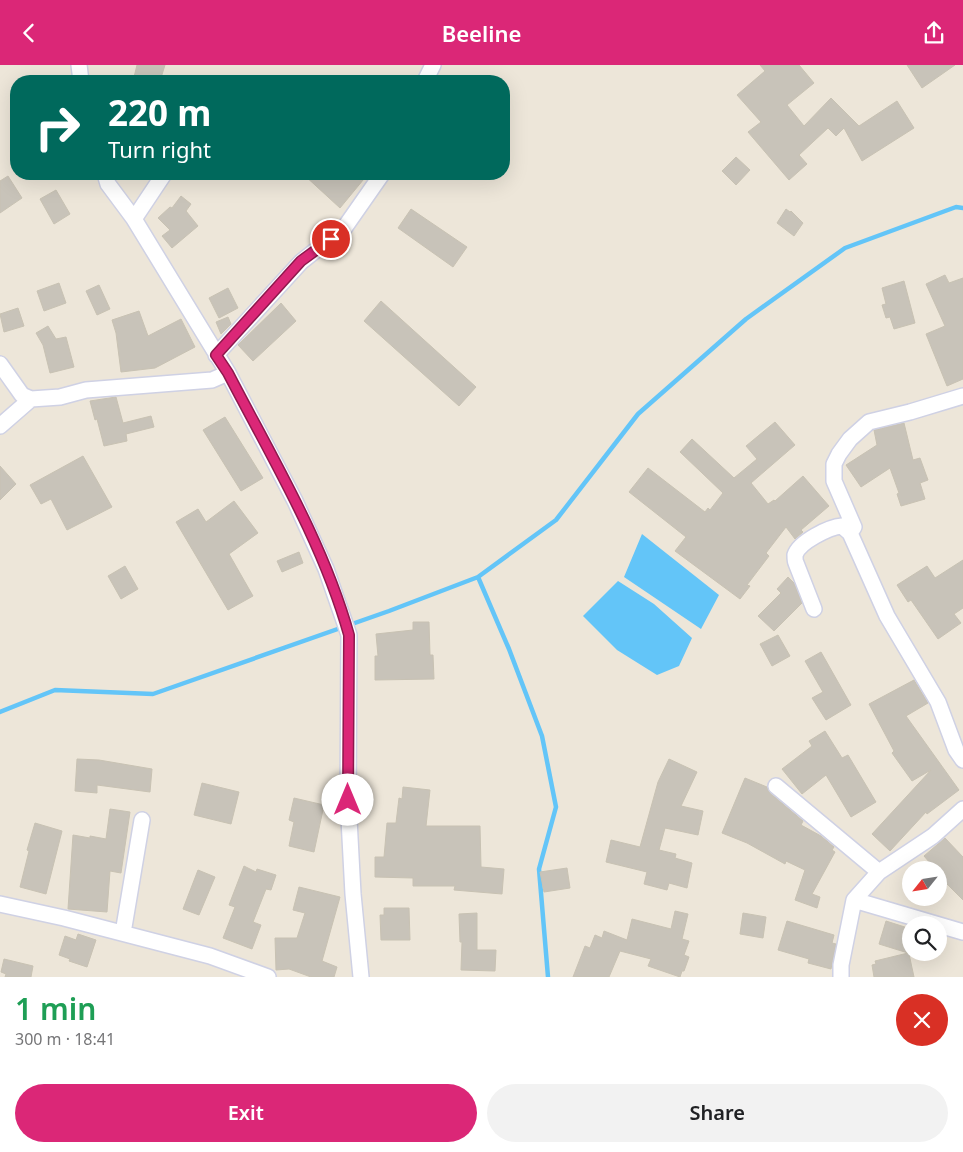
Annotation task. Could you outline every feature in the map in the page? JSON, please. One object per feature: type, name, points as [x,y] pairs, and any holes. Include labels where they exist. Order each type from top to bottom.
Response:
[{"type":"street","points":[[107,180],[134,219],[228,373],[295,501],[326,569],[344,618],[349,635],[348,800],[353,894],[361,977]]},
{"type":"street","points":[[134,219],[160,180]]},
{"type":"street","points":[[216,355],[301,261],[346,227],[378,180]]},
{"type":"street","points":[[0,364],[22,395],[32,399],[60,397],[86,390],[212,380],[228,373]]},
{"type":"street","points":[[850,533],[854,527],[834,481],[834,464],[850,439],[870,421],[910,413],[963,395]]},
{"type":"street","points":[[0,426],[32,399]]},
{"type":"street","points":[[814,609],[797,568],[795,555],[801,547],[831,528],[842,526],[850,533],[886,616],[938,702],[956,750],[963,760]]},
{"type":"street","points":[[776,786],[879,872]]},
{"type":"street","points":[[841,977],[841,965],[854,900],[879,872],[933,836],[963,809]]},
{"type":"street","points":[[122,933],[142,820]]},
{"type":"street","points":[[854,900],[963,932]]},
{"type":"street","points":[[0,904],[210,956],[268,977]]},
{"type":"water","points":[[642,534],[719,595],[701,629],[624,577]]},
{"type":"water","points":[[618,581],[654,604],[692,638],[679,666],[657,675],[617,650],[583,616]]},
{"type":"building","points":[[137,65],[165,65],[162,75],[134,75]]},
{"type":"building","points":[[760,65],[799,65],[814,83],[787,105],[804,126],[831,98],[859,126],[897,101],[914,128],[862,161],[844,128],[836,136],[828,128],[799,155],[807,164],[789,180],[748,132],[761,122],[737,95],[765,71]]},
{"type":"building","points":[[907,65],[955,65],[922,88]]},
{"type":"building","points":[[736,157],[750,170],[736,185],[722,171]]},
{"type":"building","points":[[8,176],[22,198],[0,213],[0,181]]},
{"type":"building","points":[[310,180],[363,180],[340,208]]},
{"type":"building","points":[[56,190],[70,214],[54,224],[40,199]]},
{"type":"building","points":[[181,196],[191,204],[186,211],[198,226],[172,248],[162,236],[170,230],[158,218],[170,207],[172,208]]},
{"type":"building","points":[[411,209],[467,247],[453,267],[398,228]]},
{"type":"building","points":[[786,209],[791,211],[803,223],[794,236],[777,223]]},
{"type":"building","points":[[945,275],[949,283],[963,278],[963,379],[947,386],[926,334],[945,326],[926,284]]},
{"type":"building","points":[[904,281],[915,323],[894,329],[890,317],[886,318],[882,305],[886,304],[882,288]]},
{"type":"building","points":[[59,283],[66,303],[44,311],[37,291]]},
{"type":"building","points":[[99,285],[110,309],[97,315],[86,291]]},
{"type":"building","points":[[228,288],[238,308],[219,318],[209,298]]},
{"type":"building","points":[[381,301],[476,387],[459,406],[364,321]]},
{"type":"building","points":[[281,303],[296,321],[253,361],[238,345]]},
{"type":"building","points":[[18,308],[24,326],[4,332],[0,314]]},
{"type":"building","points":[[139,311],[148,336],[181,319],[195,347],[155,368],[121,372],[116,333],[112,320]]},
{"type":"building","points":[[228,317],[231,324],[221,334],[216,322]]},
{"type":"building","points":[[48,326],[56,339],[66,337],[74,367],[50,373],[43,345],[36,333]]},
{"type":"building","points":[[116,397],[123,423],[151,416],[154,427],[126,434],[127,441],[104,446],[90,401]]},
{"type":"building","points":[[225,417],[263,478],[241,491],[203,430]]},
{"type":"building","points":[[775,422],[795,445],[751,483],[768,504],[775,501],[803,476],[829,506],[801,530],[803,532],[795,539],[786,527],[766,553],[769,556],[747,585],[750,586],[740,599],[675,551],[686,537],[629,492],[648,468],[705,512],[708,508],[710,510],[723,493],[680,452],[692,439],[734,478],[757,459],[746,446]]},
{"type":"building","points":[[904,423],[913,460],[920,458],[928,480],[920,483],[925,499],[901,506],[897,494],[899,493],[890,468],[861,487],[846,465],[877,445],[874,430]]},
{"type":"building","points":[[83,456],[112,507],[67,530],[51,499],[41,504],[30,485]]},
{"type":"building","points":[[0,466],[16,484],[0,500]]},
{"type":"building","points":[[234,501],[258,533],[229,554],[253,596],[228,610],[176,522],[198,509],[206,522]]},
{"type":"building","points":[[299,552],[303,563],[282,572],[277,561]]},
{"type":"building","points":[[963,560],[963,608],[954,614],[961,623],[938,639],[911,600],[908,602],[897,585],[927,566],[935,578]]},
{"type":"building","points":[[125,566],[138,589],[121,599],[108,576]]},
{"type":"building","points":[[788,577],[794,583],[802,603],[774,631],[758,616],[781,593],[777,589]]},
{"type":"building","points":[[413,622],[429,622],[430,655],[433,655],[434,679],[375,680],[375,656],[378,656],[376,634],[413,630]]},
{"type":"building","points":[[778,635],[790,656],[772,666],[760,644]]},
{"type":"building","points":[[821,652],[851,705],[826,720],[812,698],[823,692],[805,661]]},
{"type":"building","points":[[914,680],[928,703],[906,716],[959,790],[927,814],[926,812],[890,851],[872,834],[931,770],[912,781],[892,753],[894,751],[869,704]]},
{"type":"building","points":[[825,731],[842,758],[848,755],[876,802],[851,817],[826,775],[802,794],[782,769],[812,746],[809,741]]},
{"type":"building","points":[[77,759],[99,760],[152,769],[150,792],[97,785],[97,793],[75,791]]},
{"type":"building","points":[[669,759],[697,772],[681,806],[703,811],[698,835],[665,828],[659,850],[676,854],[675,858],[692,863],[687,888],[669,883],[667,890],[644,884],[647,872],[606,862],[611,840],[640,847],[658,782]]},
{"type":"building","points":[[745,778],[767,787],[769,792],[803,821],[801,825],[821,836],[834,847],[832,850],[835,852],[812,894],[820,897],[817,908],[795,900],[805,870],[786,861],[785,864],[747,843],[722,833]]},
{"type":"building","points":[[202,783],[239,792],[231,824],[194,815]]},
{"type":"building","points":[[403,787],[430,790],[426,826],[480,826],[481,867],[504,869],[502,894],[454,890],[455,886],[413,886],[413,878],[375,877],[375,857],[384,857],[387,823],[396,823],[399,798],[402,799]]},
{"type":"building","points":[[294,798],[324,805],[314,852],[289,846],[294,822],[289,820]]},
{"type":"building","points":[[110,809],[130,812],[121,873],[110,871],[107,912],[68,909],[73,835],[106,839]]},
{"type":"building","points":[[35,823],[62,831],[46,894],[20,887],[29,851],[27,850]]},
{"type":"building","points":[[945,838],[963,857],[963,900],[948,885],[948,861],[928,861],[924,856]]},
{"type":"building","points":[[244,866],[256,872],[257,869],[276,875],[271,890],[266,889],[253,922],[261,925],[252,949],[223,938],[235,907],[229,905]]},
{"type":"building","points":[[567,868],[570,888],[544,892],[540,872]]},
{"type":"building","points":[[198,870],[215,877],[199,915],[183,909]]},
{"type":"building","points":[[299,887],[340,897],[322,961],[337,967],[334,977],[311,977],[289,969],[276,970],[275,938],[297,938],[305,913],[293,910]]},
{"type":"building","points":[[384,908],[409,908],[410,940],[381,940],[380,915],[384,915]]},
{"type":"building","points":[[675,911],[688,914],[682,939],[689,941],[684,955],[689,957],[680,977],[648,966],[651,959],[620,951],[609,977],[573,977],[585,946],[590,948],[595,935],[602,938],[604,931],[627,940],[632,919],[671,929]]},
{"type":"building","points":[[477,913],[477,950],[496,950],[495,971],[461,970],[462,942],[460,942],[459,914]]},
{"type":"building","points":[[743,913],[766,917],[763,938],[740,934]]},
{"type":"building","points":[[787,921],[834,935],[832,943],[836,944],[831,969],[808,963],[809,959],[778,950]]},
{"type":"building","points":[[886,921],[902,926],[902,951],[879,944]]},
{"type":"building","points":[[78,934],[96,940],[87,967],[69,961],[70,959],[59,955],[65,936],[76,940]]},
{"type":"building","points":[[902,954],[902,961],[911,961],[914,977],[874,977],[872,965],[876,964],[875,961]]},
{"type":"building","points":[[4,959],[33,966],[31,977],[5,977],[6,974],[1,972]]},
{"type":"waterway","points":[[0,712],[55,690],[153,694],[389,611],[478,577],[556,520],[638,414],[746,319],[845,248],[956,207],[963,208]]},
{"type":"waterway","points":[[478,577],[509,649],[542,736],[556,807],[539,869],[548,977]]},
{"type":"route","points":[[331,239],[301,261],[216,355],[228,373],[295,501],[326,569],[344,618],[349,635],[348,800]]}]
